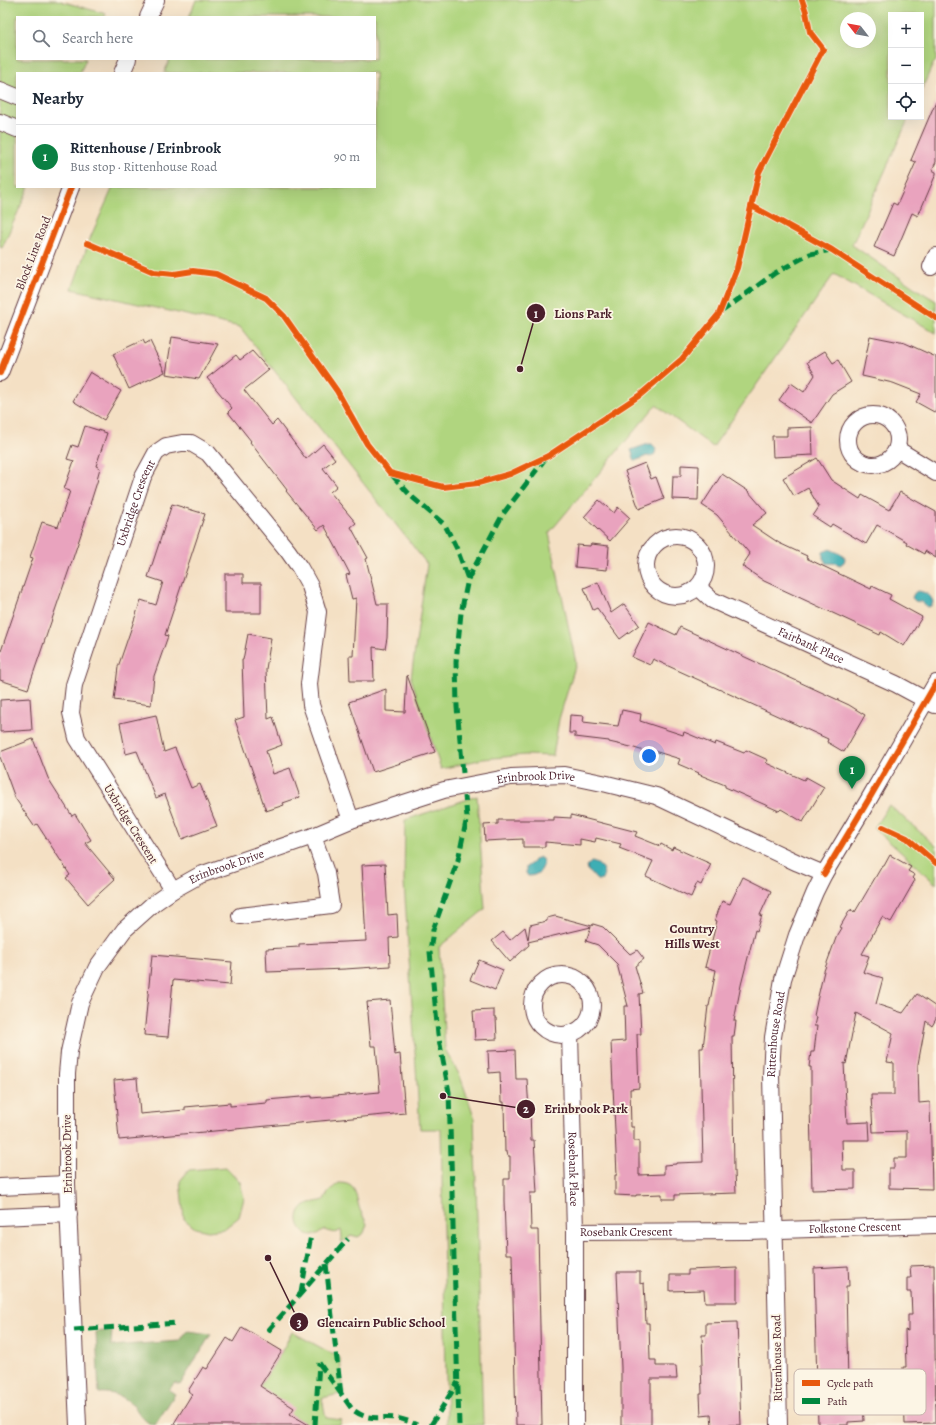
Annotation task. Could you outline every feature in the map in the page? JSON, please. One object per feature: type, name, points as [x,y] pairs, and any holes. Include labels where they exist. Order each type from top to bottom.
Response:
[{"type":"street","points":[[148,16],[156,0]]},
{"type":"street","points":[[122,72],[128,60]]},
{"type":"street","points":[[0,90],[16,98]]},
{"type":"street","points":[[0,122],[16,129]]},
{"type":"street","name":"Block Line Road","points":[[0,373],[71,188]]},
{"type":"street","name":"Uxbridge Crescent","points":[[173,890],[77,738],[71,713],[74,686],[143,477],[156,453],[166,446],[192,443],[208,453],[288,551],[310,586],[318,612],[309,684],[311,705],[351,820]]},
{"type":"street","points":[[897,449],[936,473]]},
{"type":"street","name":"Fairbank Place","points":[[698,587],[712,600],[896,684],[931,703]]},
{"type":"street","name":"Rittenhouse Road","points":[[779,1425],[771,1075],[773,1038],[783,979],[797,935],[824,874],[869,799],[931,703],[936,683]]},
{"type":"street","name":"Erinbrook Drive","points":[[78,1425],[67,1184],[68,1052],[80,1004],[97,967],[124,930],[153,904],[173,890],[200,875],[313,836],[351,820],[444,790],[511,777],[564,775],[656,796],[824,874]]},
{"type":"street","points":[[240,916],[331,905],[326,872],[313,836]]},
{"type":"street","name":"Rosebank Place","points":[[570,1033],[576,1232]]},
{"type":"street","points":[[0,1187],[67,1184]]},
{"type":"street","points":[[0,1217],[69,1214]]},
{"type":"street","name":"Folkstone Crescent","points":[[774,1230],[936,1225]]},
{"type":"street","name":"Rosebank Crescent","points":[[575,1425],[576,1232],[774,1230]]},
{"type":"green space","points":[[0,0],[57,0],[106,14],[105,16],[16,16],[16,60],[86,60],[80,72],[16,72],[16,188],[29,188],[2,248],[0,247]]},
{"type":"green space","points":[[196,0],[936,0],[936,61],[933,64],[924,84],[924,12],[888,12],[888,120],[908,120],[852,245],[936,301],[936,333],[834,274],[713,447],[656,405],[549,533],[576,663],[559,719],[553,756],[525,755],[483,759],[441,769],[411,678],[427,564],[240,327],[72,289],[91,236],[113,188],[376,188],[376,72],[164,72],[170,60],[376,60],[376,16],[189,16]]},
{"type":"green space","points":[[477,796],[485,909],[439,947],[445,1049],[460,1076],[474,1116],[483,1425],[447,1425],[441,1129],[420,1129],[404,882],[405,820]]},
{"type":"green space","points":[[889,805],[936,846],[936,884],[874,828]]},
{"type":"green space","points":[[226,1167],[240,1182],[244,1198],[239,1217],[224,1229],[208,1231],[195,1228],[184,1219],[180,1181],[189,1170]]},
{"type":"green space","points":[[339,1183],[350,1185],[355,1191],[360,1210],[367,1224],[364,1233],[358,1237],[351,1235],[348,1239],[341,1242],[341,1230],[334,1233],[326,1230],[317,1234],[307,1234],[300,1228],[299,1224],[298,1219],[301,1210],[308,1204],[324,1200],[330,1190]]},
{"type":"green space","points":[[112,1330],[111,1346],[180,1341],[187,1331],[211,1334],[180,1385],[174,1383],[169,1390],[175,1394],[155,1425],[147,1422],[131,1403],[124,1398],[113,1394],[99,1393],[96,1332]]},
{"type":"green space","points":[[292,1332],[340,1358],[344,1393],[322,1398],[326,1418],[342,1420],[340,1425],[304,1425],[305,1423],[255,1394]]},
{"type":"water","points":[[652,444],[656,448],[655,454],[635,461],[631,450]]},
{"type":"water","points":[[830,549],[843,555],[845,559],[844,562],[840,565],[835,563],[826,563],[823,558],[823,552]]},
{"type":"water","points":[[918,591],[931,597],[933,602],[931,606],[927,607],[921,602],[915,601],[912,598]]},
{"type":"water","points":[[539,857],[543,860],[542,869],[537,874],[528,876],[526,873],[526,867]]},
{"type":"water","points":[[591,862],[602,868],[604,874],[602,880],[597,880],[588,871],[587,866]]},
{"type":"building","points":[[936,101],[936,162],[932,170],[936,172],[936,174],[918,216],[912,213],[894,256],[874,247],[893,203],[897,205],[916,162],[911,160]]},
{"type":"building","points":[[870,336],[905,343],[936,357],[936,413],[916,402],[921,394],[893,383],[862,376]]},
{"type":"building","points":[[172,337],[218,344],[199,379],[166,374]]},
{"type":"building","points":[[143,340],[145,344],[150,341],[165,372],[129,389],[113,354]]},
{"type":"building","points":[[252,351],[269,370],[244,390],[272,425],[277,420],[306,459],[323,444],[335,459],[323,468],[337,486],[330,492],[356,523],[351,527],[368,558],[366,559],[377,604],[388,604],[387,638],[385,649],[373,647],[374,681],[350,681],[349,656],[353,656],[356,598],[352,599],[346,575],[350,574],[324,525],[318,530],[286,491],[287,490],[228,412],[232,408],[207,378],[236,355],[240,360]]},
{"type":"building","points":[[825,351],[833,363],[838,360],[851,382],[832,394],[812,423],[779,400],[791,383],[804,392],[815,375],[807,362]]},
{"type":"building","points":[[90,372],[121,391],[104,420],[73,401]]},
{"type":"building","points":[[85,426],[107,433],[96,466],[100,468],[98,479],[71,564],[28,689],[0,680],[0,654],[33,558],[30,557],[42,522],[58,527],[70,491],[64,489],[74,461],[67,459],[72,445],[78,447]]},
{"type":"building","points":[[812,427],[813,455],[773,457],[772,436],[787,436],[787,428]]},
{"type":"building","points":[[817,458],[831,480],[860,499],[862,495],[889,510],[900,492],[936,512],[936,558],[925,551],[924,554],[906,544],[907,542],[877,525],[866,544],[832,524],[830,527],[813,516],[819,507],[808,488],[794,496],[783,478]]},
{"type":"building","points":[[645,463],[651,479],[656,477],[664,499],[639,509],[625,471]]},
{"type":"building","points":[[681,465],[699,466],[698,500],[672,499],[673,476],[681,476]]},
{"type":"building","points":[[722,474],[748,491],[767,513],[752,525],[779,543],[807,556],[806,558],[871,589],[872,586],[891,595],[889,599],[922,617],[904,646],[881,632],[880,635],[764,581],[742,566],[750,554],[717,515],[702,505]]},
{"type":"building","points":[[599,500],[614,513],[618,507],[630,518],[610,541],[584,517]]},
{"type":"building","points":[[172,504],[205,514],[165,635],[168,636],[154,676],[151,705],[114,700],[118,667],[141,600],[156,605],[163,582],[148,577]]},
{"type":"building","points":[[591,544],[609,546],[607,570],[575,567],[577,545],[590,546]]},
{"type":"building","points":[[225,574],[243,574],[243,583],[261,583],[261,613],[225,613]]},
{"type":"building","points":[[598,582],[611,613],[624,604],[639,625],[620,639],[597,608],[593,610],[584,588]]},
{"type":"building","points":[[649,622],[676,635],[680,627],[849,705],[865,715],[844,752],[827,742],[828,739],[653,659],[650,665],[632,657]]},
{"type":"building","points":[[248,634],[271,638],[266,669],[268,719],[273,717],[282,745],[266,751],[273,774],[290,768],[300,797],[283,803],[284,805],[266,811],[235,720],[244,717],[242,660]]},
{"type":"building","points":[[407,675],[435,752],[373,772],[349,702],[386,689],[386,711],[405,712]]},
{"type":"building","points":[[30,698],[32,730],[0,732],[0,700]]},
{"type":"building","points":[[622,710],[641,714],[640,721],[683,735],[684,732],[715,745],[716,742],[744,753],[746,750],[768,760],[766,763],[804,780],[806,777],[824,787],[803,822],[781,809],[779,811],[678,764],[680,759],[651,750],[650,753],[609,741],[575,737],[575,733],[569,733],[570,715],[584,716],[583,722],[618,726]]},
{"type":"building","points":[[156,715],[164,752],[175,748],[191,788],[200,784],[217,826],[182,839],[165,794],[156,798],[137,751],[126,754],[120,723]]},
{"type":"building","points":[[33,739],[48,778],[72,816],[75,814],[91,840],[85,843],[115,879],[88,904],[66,878],[70,875],[37,824],[34,826],[15,798],[0,757],[0,752]]},
{"type":"building","points":[[571,815],[637,832],[635,836],[660,846],[661,844],[672,850],[673,847],[711,864],[701,885],[697,883],[691,897],[646,876],[653,861],[619,848],[621,844],[596,838],[595,842],[580,839],[580,845],[545,842],[545,847],[523,847],[523,839],[485,841],[484,825],[498,824],[498,820],[554,820],[554,817],[571,818]]},
{"type":"building","points":[[890,855],[911,867],[908,871],[915,875],[913,878],[915,880],[891,922],[882,917],[862,954],[869,956],[863,972],[883,978],[876,1004],[903,1013],[917,994],[936,1007],[936,1019],[932,1026],[926,1021],[918,1064],[919,1103],[930,1102],[932,1189],[889,1188],[889,1168],[894,1168],[894,1158],[907,1158],[907,1131],[873,1132],[871,1095],[894,1095],[894,1063],[887,1062],[893,1033],[856,1013],[846,1064],[844,1063],[847,1123],[869,1122],[870,1140],[842,1140],[843,1170],[855,1170],[855,1189],[812,1190],[810,1105],[811,1067],[809,1067],[811,1052],[814,1052],[817,1026],[814,1026],[816,1017],[814,1016],[817,1001],[824,971],[836,938],[842,928],[840,927],[850,910],[855,912]]},
{"type":"building","points":[[385,864],[388,915],[397,914],[398,937],[389,938],[390,966],[267,972],[266,949],[299,947],[299,944],[366,941],[362,865]]},
{"type":"building","points":[[743,877],[771,891],[760,915],[762,915],[757,931],[755,930],[741,985],[734,1021],[736,1021],[734,1036],[732,1036],[734,1171],[736,1193],[675,1195],[675,1199],[662,1199],[662,1194],[636,1196],[615,1195],[615,1175],[617,1175],[611,1042],[625,1041],[624,1006],[628,1006],[617,964],[598,945],[586,941],[591,927],[528,942],[529,945],[510,962],[492,941],[503,932],[510,940],[525,927],[528,940],[530,925],[547,921],[547,918],[555,916],[592,926],[593,924],[603,927],[630,954],[637,950],[644,959],[635,966],[643,993],[639,994],[641,1034],[637,1034],[639,1088],[630,1089],[631,1127],[634,1127],[634,1141],[639,1141],[639,1175],[664,1174],[664,1165],[703,1162],[700,1048],[703,1048],[708,1006],[716,970],[705,967],[717,921],[715,920],[722,901],[730,904]]},
{"type":"building","points":[[152,955],[232,962],[230,985],[173,980],[168,1037],[144,1035]]},
{"type":"building","points":[[479,960],[503,970],[495,990],[470,980]]},
{"type":"building","points":[[390,1000],[395,1055],[400,1054],[405,1113],[119,1140],[114,1080],[137,1078],[140,1114],[185,1110],[185,1107],[230,1103],[230,1106],[267,1103],[267,1100],[380,1092],[376,1046],[371,1046],[367,1002]]},
{"type":"building","points":[[494,1010],[497,1039],[475,1040],[473,1011]]},
{"type":"building","points":[[515,1050],[516,1079],[527,1079],[531,1140],[534,1140],[537,1193],[530,1193],[531,1230],[538,1230],[542,1425],[516,1425],[512,1254],[506,1254],[504,1201],[504,1179],[510,1179],[510,1156],[508,1156],[507,1152],[505,1152],[504,1102],[501,1102],[500,1072],[489,1073],[488,1051]]},
{"type":"building","points":[[934,1265],[936,1423],[905,1424],[905,1415],[926,1415],[926,1369],[903,1369],[903,1367],[906,1367],[905,1330],[908,1331],[908,1315],[912,1315],[911,1292],[907,1292],[907,1278],[911,1278],[910,1266]]},
{"type":"building","points":[[848,1266],[849,1286],[846,1286],[848,1369],[817,1369],[814,1268]]},
{"type":"building","points":[[737,1268],[737,1302],[705,1302],[704,1290],[670,1291],[670,1275],[688,1275],[688,1270]]},
{"type":"building","points":[[617,1272],[640,1272],[640,1284],[644,1283],[646,1323],[649,1323],[650,1360],[656,1360],[656,1366],[676,1366],[677,1379],[651,1379],[651,1425],[621,1425],[621,1368]]},
{"type":"building","points":[[737,1322],[741,1425],[712,1425],[711,1415],[701,1416],[701,1364],[703,1364],[702,1335],[706,1335],[706,1323]]},
{"type":"building","points":[[242,1327],[282,1351],[260,1386],[294,1408],[290,1414],[309,1425],[173,1425],[192,1394],[188,1391],[203,1367],[207,1369],[227,1338],[233,1342]]},
{"type":"building","points":[[818,1415],[864,1415],[864,1421],[848,1422],[848,1425],[818,1425]]},
{"type":"marked path","points":[[721,312],[775,273],[810,254],[831,250]]},
{"type":"marked path","points":[[463,773],[457,707],[456,662],[461,613],[468,579],[503,514],[545,459]]},
{"type":"marked path","points":[[392,475],[411,496],[445,525],[457,549],[468,579]]},
{"type":"marked path","points":[[459,1425],[449,1092],[438,1034],[430,952],[433,930],[458,860],[467,817],[465,796]]},
{"type":"marked path","points":[[301,1293],[311,1235]]},
{"type":"marked path","points":[[268,1331],[348,1239]]},
{"type":"marked path","points":[[326,1264],[341,1395]]},
{"type":"marked path","points":[[74,1330],[178,1323]]},
{"type":"marked path","points":[[319,1363],[352,1409],[358,1413],[363,1416],[373,1418],[399,1418],[417,1425]]},
{"type":"marked path","points":[[315,1425],[319,1363]]},
{"type":"marked path","points":[[431,1425],[458,1382]]},
{"type":"cycle path","points":[[87,243],[154,272],[174,274],[193,271],[216,274],[266,298],[284,316],[337,391],[367,444],[390,473],[443,487],[478,483],[510,474],[548,456],[640,395],[682,359],[719,314],[737,268],[759,172],[823,49],[810,32],[802,0]]},
{"type":"cycle path","points":[[0,373],[71,188]]},
{"type":"cycle path","points":[[752,206],[832,250],[936,318]]},
{"type":"cycle path","points":[[824,874],[936,683]]},
{"type":"cycle path","points":[[883,827],[907,838],[936,863]]},
{"type":"place","name":"Lions Park","points":[[520,369]]},
{"type":"place","name":"Rittenhouse / Erinbrook","points":[[852,789]]},
{"type":"place","name":"Erinbrook Park","points":[[443,1096]]},
{"type":"place","name":"Glencairn Public School","points":[[268,1258]]},
{"type":"district","name":"Country Hills West","points":[[692,936]]}]
